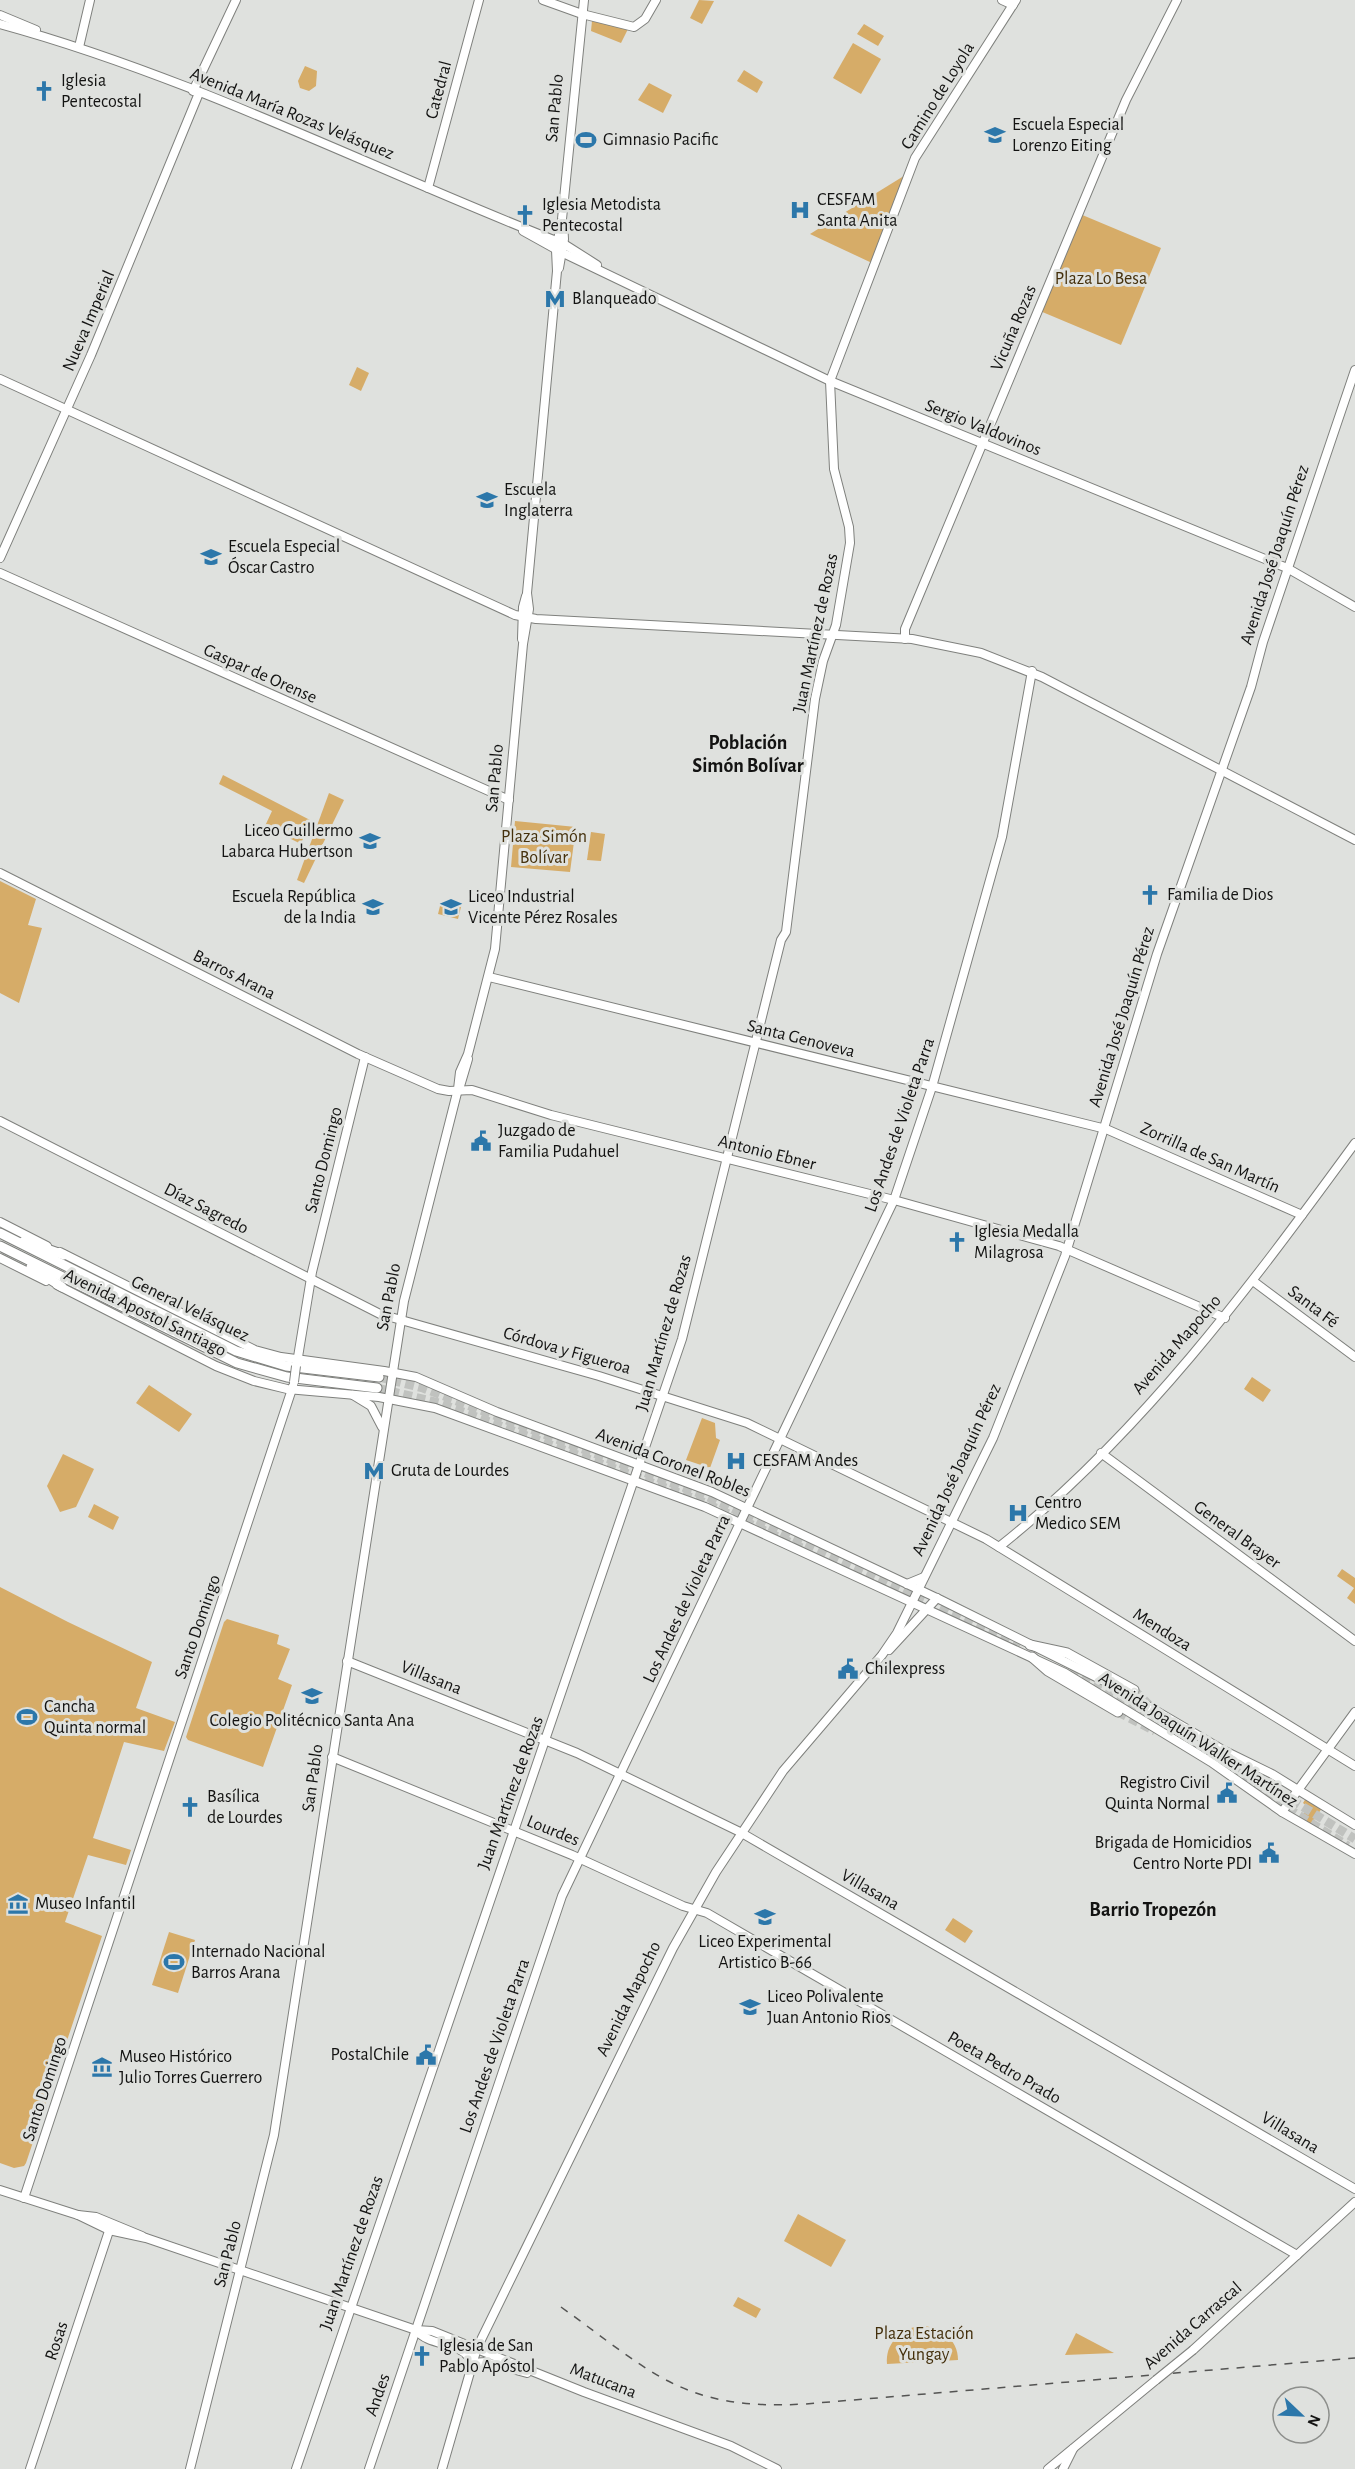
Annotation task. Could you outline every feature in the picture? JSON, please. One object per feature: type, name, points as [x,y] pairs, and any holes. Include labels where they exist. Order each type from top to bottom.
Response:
[{"type":"highway","points":[[0,1233],[64,1255]]},
{"type":"highway","name":"General Velásquez","points":[[0,1233],[236,1351],[286,1366],[379,1377]]},
{"type":"highway","points":[[2,1251],[62,1287]]},
{"type":"highway","name":"General Velásquez","points":[[2,1251],[237,1363],[286,1377],[377,1388]]},
{"type":"highway","points":[[1029,1645],[1067,1653],[1134,1690]]},
{"type":"highway","points":[[1032,1657],[1048,1671],[1118,1712]]},
{"type":"main road","name":"San Pablo","points":[[190,2469],[242,2271],[276,2124],[400,1320],[413,1260],[458,1089],[468,1067],[468,1054],[489,977],[499,922],[527,593],[584,0]]},
{"type":"main road","name":"Avenida María Rozas Velásquez","points":[[0,15],[47,36]]},
{"type":"main road","name":"Avenida María Rozas Velásquez","points":[[0,24],[80,47],[196,92],[522,228],[560,247]]},
{"type":"main road","name":"Avenida José Joaquín Pérez","points":[[882,1655],[912,1604],[993,1438],[1068,1249],[1157,954],[1221,771],[1355,370]]},
{"type":"main road","points":[[353,1395],[371,1406],[383,1428]]},
{"type":"main road","points":[[907,1584],[925,1577]]},
{"type":"main road","name":"Avenida Mapocho","points":[[477,2348],[612,2070],[694,1909],[740,1832],[789,1763],[882,1655]]},
{"type":"main road","name":"Matucana","points":[[0,2190],[416,2330],[428,2330],[730,2446],[777,2469]]},
{"type":"main road","name":"Avenida Carrascal","points":[[1056,2468],[1077,2444],[1193,2350],[1355,2202]]},
{"type":"main road","points":[[472,2363],[486,2362],[539,2374]]},
{"type":"street","points":[[80,47],[90,0]]},
{"type":"street","name":"Nueva Imperial","points":[[0,558],[68,410],[196,92],[236,0]]},
{"type":"street","name":"Catedral","points":[[428,188],[479,0]]},
{"type":"street","points":[[543,0],[582,14],[632,27],[644,21],[656,0]]},
{"type":"street","points":[[1002,0],[1015,3]]},
{"type":"street","name":"Vicuña Rozas","points":[[905,639],[904,629],[1126,100],[1177,0]]},
{"type":"street","name":"Camino de Loyola","points":[[830,381],[915,158],[1015,3]]},
{"type":"street","name":"Sergio Valdovinos","points":[[560,247],[830,381],[1287,568],[1355,607]]},
{"type":"street","points":[[0,379],[525,618],[905,639],[963,648],[1032,671],[1355,840]]},
{"type":"street","name":"Juan Martínez de Rozas","points":[[296,2469],[349,2307],[663,1395],[686,1322],[781,940],[786,932],[815,699],[847,567],[850,537],[834,469],[830,381]]},
{"type":"street","name":"Gaspar de Orense","points":[[0,573],[509,800]]},
{"type":"street","name":"Los Andes de Violeta Parra","points":[[416,2330],[559,1905],[894,1200],[932,1087],[1002,837],[1032,671]]},
{"type":"street","name":"Barros Arana","points":[[0,873],[365,1057],[441,1090],[458,1089]]},
{"type":"street","name":"Santa Genoveva","points":[[489,977],[1106,1129]]},
{"type":"street","name":"Santo Domingo","points":[[24,2198],[293,1386],[311,1279],[365,1057]]},
{"type":"street","name":"Antonio Ebner","points":[[458,1089],[472,1090],[551,1115],[894,1200],[1068,1249],[1225,1318]]},
{"type":"street","name":"Díaz Sagredo","points":[[0,1121],[380,1314],[400,1320]]},
{"type":"street","name":"Zorrilla de San Martín","points":[[1106,1129],[1302,1215]]},
{"type":"street","name":"Avenida Mapocho","points":[[999,1547],[1043,1511],[1182,1368],[1225,1318],[1355,1143]]},
{"type":"street","name":"Avenida Apostol Santiago","points":[[0,1222],[231,1340],[264,1353],[297,1363],[392,1372]]},
{"type":"street","name":"Santa Fé","points":[[1253,1281],[1355,1357]]},
{"type":"street","name":"Avenida Apostol Santiago","points":[[62,1287],[229,1372],[293,1386],[388,1398]]},
{"type":"street","name":"Córdova y Figueroa","points":[[400,1320],[725,1414],[952,1521]]},
{"type":"street","name":"Avenida Coronel Robles","points":[[392,1372],[427,1382],[491,1410],[747,1508],[937,1598]]},
{"type":"street","name":"Avenida Coronel Robles","points":[[388,1398],[448,1412],[634,1480],[740,1523],[924,1609]]},
{"type":"street","name":"General Brayer","points":[[1101,1453],[1355,1641]]},
{"type":"street","name":"Mendoza","points":[[952,1521],[999,1547],[1355,1766]]},
{"type":"street","name":"Avenida Mapocho","points":[[882,1655],[937,1598]]},
{"type":"street","name":"Avenida Joaquín Walker Martínez","points":[[937,1598],[1125,1691],[1223,1750],[1298,1789],[1355,1825]]},
{"type":"street","name":"Avenida Joaquín Walker Martínez","points":[[924,1609],[1032,1657],[1080,1682],[1201,1756],[1282,1812],[1355,1854]]},
{"type":"street","name":"Villasana","points":[[347,1661],[546,1740],[740,1832],[1355,2188]]},
{"type":"street","points":[[1282,1812],[1355,1712]]},
{"type":"street","name":"Lourdes","points":[[333,1757],[580,1858],[694,1909]]},
{"type":"street","name":"Poeta Pedro Prado","points":[[694,1909],[737,1930],[1298,2255]]},
{"type":"street","name":"Rosas","points":[[30,2469],[110,2226]]},
{"type":"street","name":"Matucana","points":[[416,2330],[423,2337],[464,2352],[472,2363]]},
{"type":"street","name":"Andes","points":[[369,2469],[416,2330]]},
{"type":"street","name":"Avenida Mapocho","points":[[442,2469],[477,2348]]},
{"type":"green space","points":[[699,0],[714,1],[702,24],[690,18]]},
{"type":"green space","points":[[592,21],[628,29],[621,43],[591,31]]},
{"type":"green space","points":[[864,24],[884,36],[878,46],[857,34]]},
{"type":"green space","points":[[853,43],[881,59],[861,94],[833,78]]},
{"type":"green space","points":[[305,66],[317,71],[316,86],[309,91],[300,88],[298,81]]},
{"type":"green space","points":[[744,70],[763,82],[757,93],[737,81]]},
{"type":"green space","points":[[649,83],[672,95],[663,113],[638,100]]},
{"type":"green space","points":[[907,174],[872,263],[810,234]]},
{"type":"green space","name":"Plaza Lo Besa","points":[[1080,214],[1161,248],[1121,345],[1040,311]]},
{"type":"green space","points":[[357,367],[369,373],[361,391],[349,385]]},
{"type":"green space","points":[[223,775],[310,820],[301,844],[265,826],[272,811],[219,784]]},
{"type":"green space","points":[[329,793],[344,800],[304,883],[297,880]]},
{"type":"green space","name":"Plaza Simón Bolívar","points":[[515,821],[576,827],[570,872],[511,867]]},
{"type":"green space","points":[[591,832],[605,834],[601,861],[587,860]]},
{"type":"green space","points":[[0,881],[36,899],[28,925],[42,928],[19,1003],[0,993]]},
{"type":"green space","points":[[441,902],[461,907],[458,919],[438,914]]},
{"type":"green space","points":[[1252,1377],[1271,1390],[1263,1402],[1244,1389]]},
{"type":"green space","points":[[149,1385],[192,1414],[179,1432],[136,1403]]},
{"type":"green space","points":[[702,1418],[715,1423],[716,1438],[720,1440],[710,1468],[686,1460]]},
{"type":"green space","points":[[63,1454],[94,1469],[76,1507],[60,1512],[47,1486]]},
{"type":"green space","points":[[94,1504],[119,1517],[113,1530],[88,1517]]},
{"type":"green space","points":[[1342,1569],[1355,1578],[1355,1604],[1347,1598],[1354,1588],[1337,1576]]},
{"type":"green space","points":[[0,1587],[152,1662],[136,1708],[175,1722],[164,1751],[124,1742],[93,1838],[131,1850],[126,1865],[88,1855],[65,1922],[102,1936],[26,2163],[24,2166],[14,2168],[0,2163]]},
{"type":"green space","points":[[227,1619],[279,1635],[277,1644],[290,1649],[278,1679],[292,1685],[263,1767],[188,1740],[186,1737],[224,1622]]},
{"type":"green space","points":[[1306,1798],[1322,1808],[1310,1826],[1300,1820],[1308,1807],[1303,1803]]},
{"type":"green space","points":[[953,1918],[973,1931],[965,1943],[945,1930]]},
{"type":"green space","name":"Internado Nacional Barros Arana","points":[[169,1932],[195,1940],[178,1993],[152,1985]]},
{"type":"green space","points":[[798,2214],[846,2240],[831,2267],[784,2241]]},
{"type":"green space","points":[[738,2297],[761,2309],[756,2318],[733,2306]]},
{"type":"green space","name":"Plaza Estación Yungay","points":[[918,2326],[933,2328],[946,2334],[955,2345],[958,2360],[887,2364],[888,2351],[895,2339],[905,2331]]},
{"type":"green space","points":[[1076,2333],[1114,2353],[1065,2355]]},
{"type":"tunnel","points":[[379,1377],[423,1388],[706,1496],[1021,1644]]},
{"type":"tunnel","points":[[377,1388],[439,1403],[703,1502],[804,1549]]},
{"type":"tunnel","points":[[1071,1669],[1162,1720],[1355,1839]]},
{"type":"tunnel","points":[[1134,1690],[1155,1711]]},
{"type":"tunnel","points":[[1118,1712],[1155,1731]]},
{"type":"tunnel","points":[[1242,1780],[1348,1846]]},
{"type":"railway","points":[[561,2307],[646,2369],[672,2383],[698,2394],[728,2401],[763,2405],[805,2404],[1355,2358]]},
{"type":"place","name":"Iglesia Pentecostal","points":[[44,91]]},
{"type":"place","name":"Escuela Especial Lorenzo Eiting","points":[[995,135]]},
{"type":"place","name":"Gimnasio Pacific","points":[[586,140]]},
{"type":"place","name":"CESFAM Santa Anita","points":[[800,210]]},
{"type":"place","name":"Iglesia Metodista Pentecostal","points":[[525,215]]},
{"type":"place","name":"Blanqueado","points":[[555,299]]},
{"type":"place","name":"Escuela Inglaterra","points":[[487,500]]},
{"type":"place","name":"Escuela Especial Óscar Castro","points":[[211,557]]},
{"type":"place","name":"Liceo Guillermo Labarca Hubertson","points":[[370,841]]},
{"type":"place","name":"Familia de Dios","points":[[1150,895]]},
{"type":"place","name":"Escuela República de la India","points":[[373,907]]},
{"type":"place","name":"Liceo Industrial Vicente Pérez Rosales","points":[[451,907]]},
{"type":"place","name":"Juzgado de Familia Pudahuel","points":[[481,1141]]},
{"type":"place","name":"Iglesia Medalla Milagrosa","points":[[957,1242]]},
{"type":"place","name":"CESFAM Andes","points":[[736,1461]]},
{"type":"place","name":"Gruta de Lourdes","points":[[374,1471]]},
{"type":"place","name":"Centro Medico SEM","points":[[1018,1513]]},
{"type":"place","name":"Chilexpress","points":[[848,1669]]},
{"type":"place","name":"Colegio Politécnico Santa Ana","points":[[312,1696]]},
{"type":"place","name":"Cancha Quinta normal","points":[[27,1717]]},
{"type":"place","name":"Registro Civil Quinta Normal","points":[[1227,1793]]},
{"type":"place","name":"Basílica de Lourdes","points":[[190,1807]]},
{"type":"place","name":"Brigada de Homicidios Centro Norte PDI","points":[[1269,1853]]},
{"type":"place","name":"Museo Infantil","points":[[18,1904]]},
{"type":"place","name":"Liceo Experimental Artistico B-66","points":[[765,1917]]},
{"type":"place","name":"Internado Nacional Barros Arana","points":[[174,1962]]},
{"type":"place","name":"Liceo Polivalente Juan Antonio Rios","points":[[750,2007]]},
{"type":"place","name":"PostalChile","points":[[426,2055]]},
{"type":"place","name":"Museo Histórico Julio Torres Guerrero","points":[[102,2067]]},
{"type":"place","name":"Iglesia de San Pablo Apóstol","points":[[422,2356]]},
{"type":"district","name":"Población Simón Bolívar","points":[[748,754]]},
{"type":"district","name":"Barrio Tropezón","points":[[1153,1910]]}]
